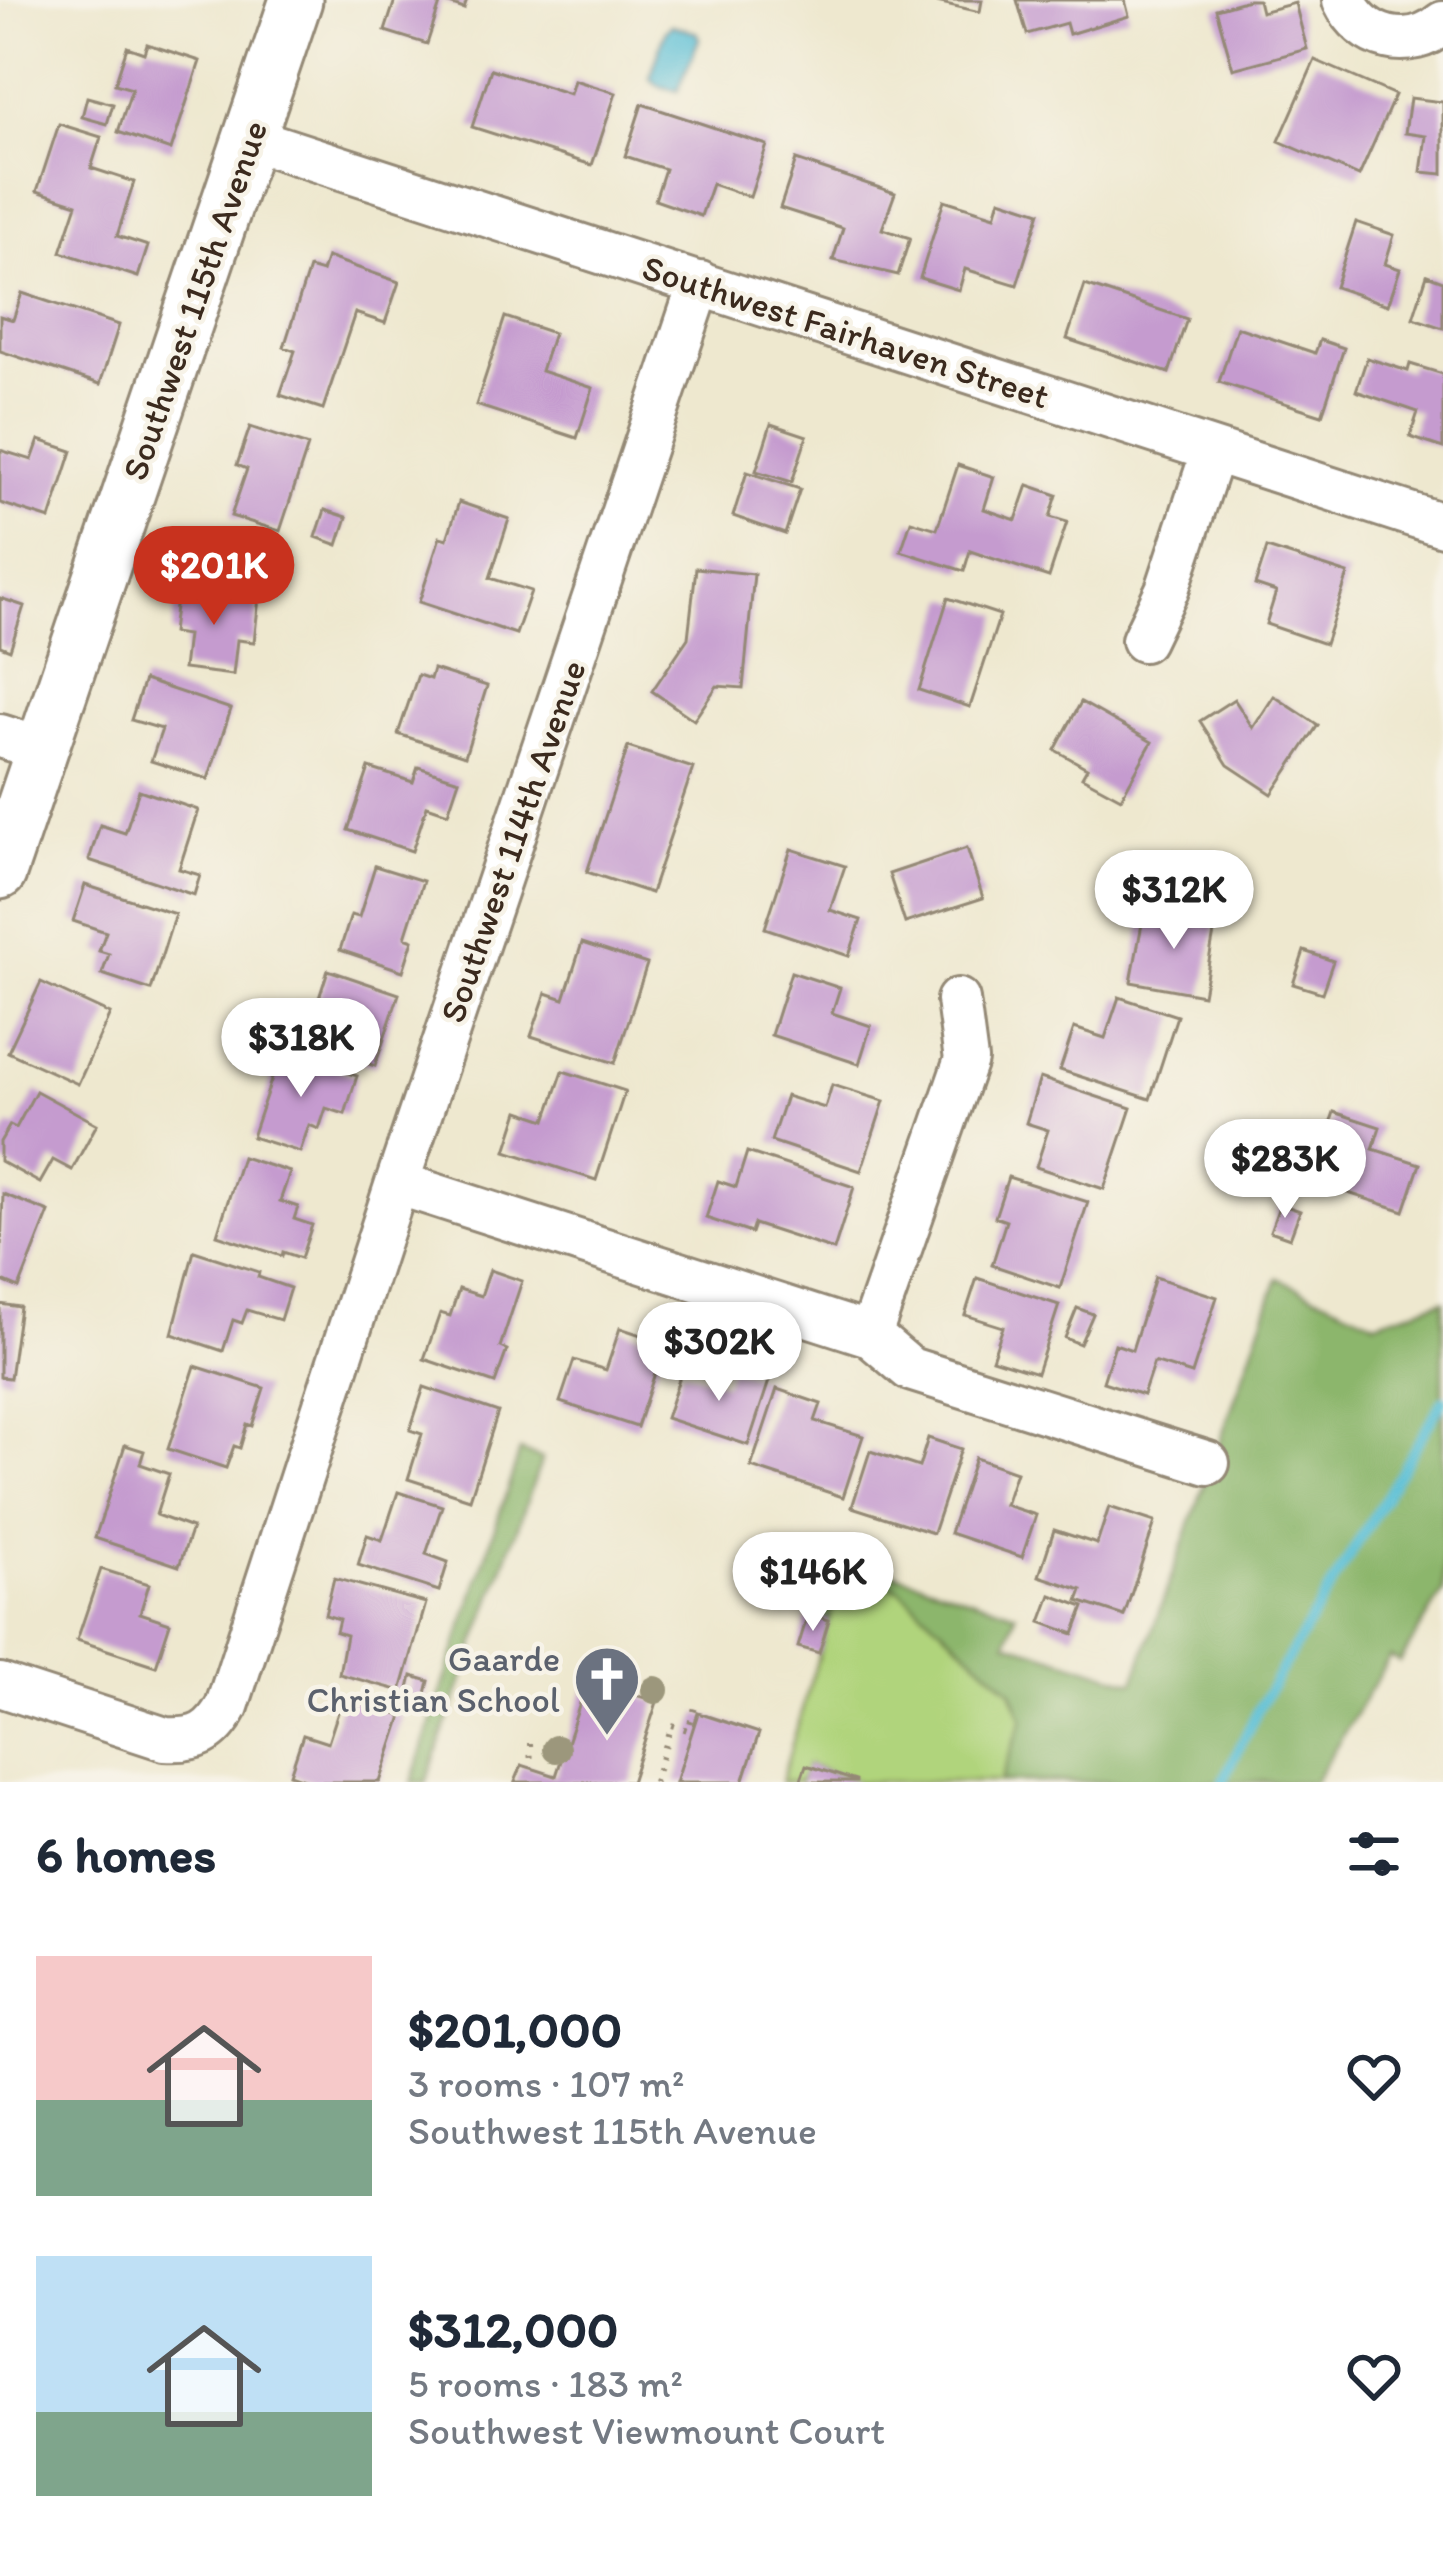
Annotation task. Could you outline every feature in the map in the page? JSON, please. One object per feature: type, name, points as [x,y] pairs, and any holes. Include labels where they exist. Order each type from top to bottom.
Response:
[{"type":"street","name":"Southwest 115th Avenue","points":[[0,873],[21,743],[249,138],[296,0]]},
{"type":"street","points":[[1344,0],[1365,29],[1393,40],[1414,39],[1443,22]]},
{"type":"street","name":"Southwest Fairhaven Street","points":[[249,138],[1443,524]]},
{"type":"street","name":"Southwest 114th Avenue","points":[[0,1685],[186,1741],[204,1736],[226,1706],[700,283]]},
{"type":"street","points":[[1143,640],[1167,590],[1213,452]]},
{"type":"street","points":[[870,1335],[966,1060],[958,1000]]},
{"type":"street","points":[[397,1183],[870,1335],[910,1369],[1208,1463]]},
{"type":"path","points":[[624,1691],[632,1666]]},
{"type":"path","points":[[654,1782],[672,1725],[688,1730],[697,1701]]},
{"type":"path","points":[[530,1743],[531,1768]]},
{"type":"green space","points":[[1278,1278],[1376,1322],[1443,1300],[1443,1592],[1400,1662],[1390,1657],[1314,1782],[1000,1782],[1023,1719],[1011,1690],[899,1589],[844,1569],[829,1620],[808,1614],[826,1551],[1016,1613],[1007,1642],[1134,1682]]},
{"type":"green space","points":[[520,1451],[542,1459],[426,1782],[412,1782]]},
{"type":"green space","points":[[844,1568],[899,1589],[1011,1690],[1023,1719],[1000,1782],[859,1782],[807,1765],[800,1782],[781,1782]]},
{"type":"water","points":[[672,25],[697,33],[699,39],[678,91],[650,78],[666,30]]},
{"type":"building","points":[[395,0],[467,0],[464,9],[441,1],[427,44],[385,31]]},
{"type":"building","points":[[928,0],[982,0],[980,12]]},
{"type":"building","points":[[1017,0],[1125,0],[1129,16],[1069,34],[1066,23],[1027,34]]},
{"type":"building","points":[[1258,0],[1261,12],[1295,3],[1307,49],[1233,69],[1216,9]]},
{"type":"building","points":[[147,44],[200,61],[171,150],[118,132],[132,89],[115,84],[127,47],[144,53]]},
{"type":"building","points":[[1315,60],[1395,95],[1359,176],[1279,141]]},
{"type":"building","points":[[491,69],[570,94],[574,80],[616,93],[592,165],[472,127]]},
{"type":"building","points":[[87,97],[113,104],[107,124],[82,117]]},
{"type":"building","points":[[1410,98],[1443,102],[1443,174],[1421,172],[1426,136],[1405,133]]},
{"type":"building","points":[[642,104],[767,145],[750,197],[712,184],[701,216],[655,200],[665,169],[625,156]]},
{"type":"building","points":[[59,124],[101,137],[91,168],[134,182],[117,236],[148,246],[138,277],[61,252],[77,204],[37,191]]},
{"type":"building","points":[[796,160],[895,193],[882,229],[910,238],[898,275],[833,260],[843,228],[780,208]]},
{"type":"building","points":[[1000,199],[1040,212],[1017,285],[965,269],[959,290],[920,278],[944,200],[995,216]]},
{"type":"building","points":[[1356,222],[1394,235],[1385,264],[1400,269],[1388,305],[1335,287]]},
{"type":"building","points":[[327,257],[399,282],[385,323],[355,313],[323,409],[280,395],[295,351],[284,347],[309,268],[322,272]]},
{"type":"building","points":[[1427,275],[1443,281],[1443,328],[1413,318]]},
{"type":"building","points":[[1085,285],[1187,319],[1169,373],[1067,339]]},
{"type":"building","points":[[22,293],[119,325],[100,384],[0,351],[0,316],[13,320]]},
{"type":"building","points":[[505,317],[553,333],[541,371],[593,388],[577,438],[476,405]]},
{"type":"building","points":[[1237,327],[1315,353],[1320,340],[1344,348],[1322,415],[1219,382]]},
{"type":"building","points":[[1367,358],[1408,371],[1410,364],[1443,374],[1443,448],[1410,437],[1418,412],[1356,391]]},
{"type":"building","points":[[771,424],[807,436],[792,482],[756,471]]},
{"type":"building","points":[[250,427],[308,446],[280,531],[231,516],[247,469],[237,465]]},
{"type":"building","points":[[39,440],[72,451],[50,519],[0,503],[0,450],[32,460]]},
{"type":"building","points":[[958,465],[994,477],[984,509],[1016,520],[1028,485],[1057,495],[1050,517],[1067,522],[1049,577],[970,551],[964,571],[901,551],[911,521],[937,529]]},
{"type":"building","points":[[747,472],[800,489],[785,534],[733,516]]},
{"type":"building","points":[[459,502],[509,519],[490,578],[531,591],[516,634],[419,602],[440,537],[447,539]]},
{"type":"building","points":[[325,510],[347,517],[338,545],[316,537]]},
{"type":"building","points":[[1267,548],[1348,574],[1325,644],[1266,624],[1276,592],[1255,585]]},
{"type":"building","points":[[696,568],[754,574],[743,688],[717,686],[694,720],[652,691],[688,638]]},
{"type":"building","points":[[177,589],[259,598],[254,642],[237,640],[233,675],[183,669],[187,635],[172,633]]},
{"type":"building","points":[[0,598],[24,606],[10,650],[0,646]]},
{"type":"building","points":[[948,598],[1000,615],[970,707],[919,690]]},
{"type":"building","points":[[433,669],[487,686],[465,756],[398,734],[418,675],[430,679]]},
{"type":"building","points":[[144,680],[231,709],[208,779],[151,761],[162,729],[131,720]]},
{"type":"building","points":[[1274,696],[1318,725],[1272,794],[1228,765],[1200,721],[1234,699],[1253,728]]},
{"type":"building","points":[[1081,702],[1152,742],[1121,798],[1082,777],[1087,768],[1055,750]]},
{"type":"building","points":[[628,747],[693,768],[651,893],[587,872]]},
{"type":"building","points":[[418,767],[459,780],[448,813],[427,806],[412,851],[348,830],[369,768],[413,782]]},
{"type":"building","points":[[139,790],[198,810],[179,869],[200,875],[194,895],[89,860],[100,825],[125,833]]},
{"type":"building","points":[[967,848],[983,898],[905,923],[889,874]]},
{"type":"building","points":[[791,849],[845,866],[830,910],[861,920],[849,956],[765,928]]},
{"type":"building","points":[[375,866],[423,881],[405,937],[413,940],[403,971],[340,950],[351,915],[359,917]]},
{"type":"building","points":[[85,885],[175,914],[151,990],[102,974],[109,954],[99,951],[106,932],[73,921]]},
{"type":"building","points":[[1145,908],[1216,921],[1203,995],[1131,982]]},
{"type":"building","points":[[582,943],[647,964],[615,1063],[531,1036],[546,993],[564,999]]},
{"type":"building","points":[[1304,951],[1333,961],[1322,993],[1293,984]]},
{"type":"building","points":[[328,970],[399,994],[375,1066],[305,1042]]},
{"type":"building","points":[[791,972],[840,988],[832,1013],[871,1026],[859,1064],[771,1035]]},
{"type":"building","points":[[41,982],[110,1014],[78,1084],[8,1052]]},
{"type":"building","points":[[1119,997],[1177,1016],[1150,1099],[1060,1070],[1074,1028],[1105,1038]]},
{"type":"building","points":[[281,1051],[357,1076],[345,1114],[326,1108],[319,1129],[309,1125],[300,1152],[252,1137]]},
{"type":"building","points":[[563,1071],[625,1091],[596,1180],[506,1151],[519,1111],[546,1120]]},
{"type":"building","points":[[1040,1078],[1131,1108],[1104,1189],[1036,1167],[1048,1130],[1026,1123]]},
{"type":"building","points":[[832,1085],[884,1101],[861,1171],[771,1141],[786,1096],[825,1108]]},
{"type":"building","points":[[36,1091],[97,1124],[72,1170],[53,1160],[40,1183],[0,1161],[0,1142],[10,1125],[16,1128]]},
{"type":"building","points":[[1334,1112],[1380,1127],[1373,1149],[1420,1164],[1404,1211],[1311,1181]]},
{"type":"building","points":[[747,1152],[854,1187],[834,1250],[754,1224],[751,1233],[706,1218],[718,1181],[736,1187]]},
{"type":"building","points":[[242,1157],[290,1172],[280,1201],[298,1207],[294,1219],[312,1225],[301,1258],[217,1235]]},
{"type":"building","points":[[1008,1177],[1088,1202],[1060,1288],[992,1265],[1006,1221],[995,1217]]},
{"type":"building","points":[[3,1194],[49,1212],[19,1288],[0,1280]]},
{"type":"building","points":[[1280,1204],[1300,1211],[1290,1238],[1270,1231]]},
{"type":"building","points":[[194,1251],[259,1272],[258,1277],[290,1288],[280,1320],[247,1310],[242,1323],[233,1320],[223,1351],[172,1334]]},
{"type":"building","points":[[490,1270],[522,1281],[500,1347],[507,1350],[495,1383],[424,1359],[440,1313],[450,1316],[459,1289],[481,1296]]},
{"type":"building","points":[[1155,1277],[1217,1297],[1192,1374],[1154,1362],[1143,1395],[1103,1382],[1115,1344],[1132,1350]]},
{"type":"building","points":[[977,1278],[1059,1305],[1037,1373],[992,1359],[1003,1327],[965,1315]]},
{"type":"building","points":[[0,1304],[20,1307],[10,1378],[0,1377]]},
{"type":"building","points":[[1077,1308],[1093,1314],[1080,1344],[1065,1338]]},
{"type":"building","points":[[620,1328],[665,1343],[637,1427],[560,1402],[574,1360],[606,1370]]},
{"type":"building","points":[[195,1366],[264,1388],[252,1426],[247,1424],[240,1448],[234,1446],[226,1468],[168,1449]]},
{"type":"building","points":[[730,1368],[769,1381],[748,1445],[666,1418],[682,1370],[725,1384]]},
{"type":"building","points":[[424,1387],[498,1412],[470,1499],[408,1479],[422,1434],[410,1430]]},
{"type":"building","points":[[777,1389],[821,1404],[815,1421],[863,1436],[843,1497],[751,1467]]},
{"type":"building","points":[[928,1438],[961,1449],[933,1533],[852,1507],[870,1451],[919,1467]]},
{"type":"building","points":[[125,1445],[144,1451],[140,1464],[169,1474],[156,1515],[192,1528],[179,1566],[95,1538]]},
{"type":"building","points":[[975,1458],[1016,1472],[1005,1505],[1036,1515],[1022,1557],[950,1533]]},
{"type":"building","points":[[398,1492],[442,1506],[426,1554],[448,1562],[439,1591],[358,1565],[367,1535],[382,1540]]},
{"type":"building","points":[[1109,1507],[1155,1522],[1124,1616],[1078,1601],[1082,1590],[1039,1576],[1054,1530],[1097,1544]]},
{"type":"building","points":[[101,1569],[149,1584],[140,1613],[170,1623],[156,1666],[77,1640]]},
{"type":"building","points":[[334,1578],[426,1603],[401,1691],[339,1674],[346,1635],[336,1632],[339,1619],[325,1615]]},
{"type":"building","points":[[1051,1595],[1084,1607],[1074,1634],[1041,1622]]},
{"type":"building","points":[[808,1614],[829,1620],[819,1653],[798,1647]]},
{"type":"building","points":[[412,1676],[429,1681],[423,1706],[406,1702]]},
{"type":"building","name":"Gaarde Christian School","points":[[588,1679],[657,1702],[631,1782],[515,1782],[522,1765],[556,1776]]},
{"type":"building","points":[[343,1697],[402,1716],[380,1782],[313,1782],[290,1774],[303,1735],[328,1743]]},
{"type":"building","points":[[698,1713],[759,1733],[743,1782],[676,1782]]},
{"type":"building","points":[[806,1765],[856,1781],[856,1782],[800,1782]]},
{"type":"waterway","points":[[1223,1782],[1259,1707],[1443,1400]]},
{"type":"place","name":"Gaarde Christian School","points":[[607,1738]]}]
